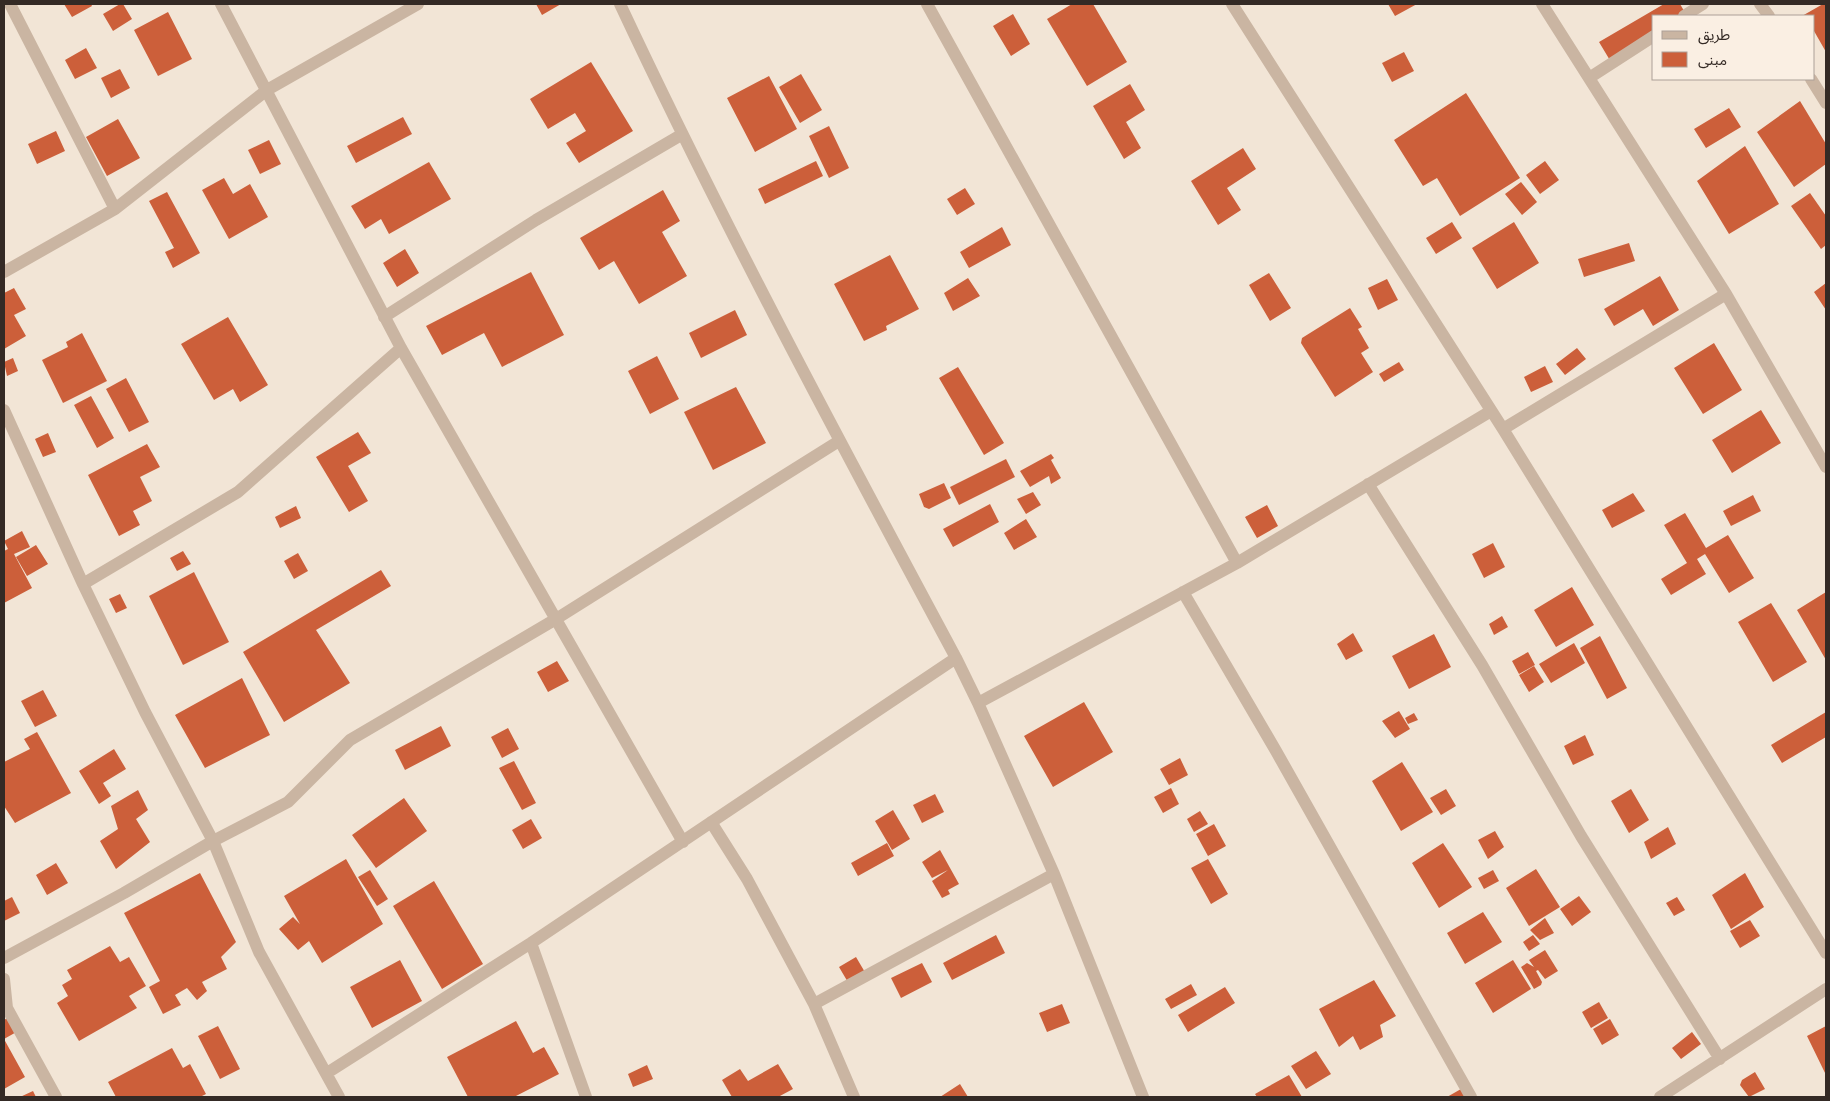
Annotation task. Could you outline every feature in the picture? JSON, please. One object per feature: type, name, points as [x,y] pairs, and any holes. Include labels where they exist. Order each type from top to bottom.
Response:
[{"type":"street","points":[[10,4],[115,209]]},
{"type":"street","points":[[221,4],[401,348],[684,842]]},
{"type":"street","points":[[4,272],[115,209],[267,90],[418,4]]},
{"type":"street","points":[[620,4],[681,135],[839,441],[956,658],[978,703],[1054,874],[1143,1097]]},
{"type":"street","points":[[927,4],[1237,563]]},
{"type":"street","points":[[1232,4],[1503,429],[1826,953]]},
{"type":"street","points":[[1542,4],[1726,294],[1826,468]]},
{"type":"street","points":[[1686,15],[1703,4]]},
{"type":"street","points":[[1760,4],[1767,15]]},
{"type":"street","points":[[1589,78],[1652,37]]},
{"type":"street","points":[[1812,80],[1826,103]]},
{"type":"street","points":[[384,317],[536,220],[681,135]]},
{"type":"street","points":[[1503,429],[1726,294]]},
{"type":"street","points":[[83,584],[238,492],[401,348]]},
{"type":"street","points":[[4,410],[83,584],[145,712],[213,841],[259,952],[339,1097]]},
{"type":"street","points":[[978,703],[1237,563],[1491,411]]},
{"type":"street","points":[[4,958],[124,893],[213,841],[288,802],[350,740],[556,619],[839,441]]},
{"type":"street","points":[[1368,484],[1482,665],[1581,836],[1720,1059]]},
{"type":"street","points":[[1183,592],[1276,751],[1472,1097]]},
{"type":"street","points":[[327,1073],[531,943],[956,658]]},
{"type":"street","points":[[711,822],[747,879],[814,1004],[854,1097]]},
{"type":"street","points":[[814,1004],[1054,874]]},
{"type":"street","points":[[531,943],[586,1097]]},
{"type":"street","points":[[4,979],[7,1008],[56,1097]]},
{"type":"street","points":[[1660,1097],[1826,989]]},
{"type":"building","points":[[64,4],[91,4],[92,6],[72,17]]},
{"type":"building","points":[[123,4],[132,19],[113,31],[103,14]]},
{"type":"building","points":[[536,4],[561,4],[542,15]]},
{"type":"building","points":[[1072,4],[1093,4],[1127,62],[1087,86],[1047,19]]},
{"type":"building","points":[[1388,4],[1417,4],[1395,16]]},
{"type":"building","points":[[1664,4],[1680,4],[1686,15],[1652,15],[1652,38],[1611,62],[1599,42]]},
{"type":"building","points":[[1826,4],[1826,52],[1815,33],[1815,15],[1804,15]]},
{"type":"building","points":[[168,12],[192,59],[158,76],[134,30]]},
{"type":"building","points":[[1013,14],[1030,44],[1011,56],[993,26]]},
{"type":"building","points":[[86,48],[97,68],[75,79],[65,60]]},
{"type":"building","points":[[1404,52],[1414,71],[1392,82],[1382,63]]},
{"type":"building","points":[[591,62],[633,131],[579,163],[566,143],[586,131],[575,113],[548,129],[530,99]]},
{"type":"building","points":[[120,69],[130,88],[111,98],[101,78]]},
{"type":"building","points":[[801,74],[822,110],[800,123],[779,87]]},
{"type":"building","points":[[769,76],[797,129],[755,152],[727,98]]},
{"type":"building","points":[[1130,84],[1145,110],[1126,122],[1141,148],[1124,159],[1093,106]]},
{"type":"building","points":[[1466,93],[1520,178],[1460,216],[1437,178],[1423,186],[1394,140]]},
{"type":"building","points":[[1800,101],[1826,144],[1826,164],[1794,187],[1757,132]]},
{"type":"building","points":[[1729,108],[1741,127],[1706,148],[1694,129]]},
{"type":"building","points":[[403,117],[412,134],[356,163],[347,146]]},
{"type":"building","points":[[118,119],[140,158],[107,176],[86,137]]},
{"type":"building","points":[[829,126],[849,168],[829,178],[809,136]]},
{"type":"building","points":[[56,131],[65,151],[37,164],[28,144]]},
{"type":"building","points":[[269,140],[281,164],[260,174],[248,150]]},
{"type":"building","points":[[1745,146],[1779,204],[1729,234],[1697,181]]},
{"type":"building","points":[[1243,148],[1256,169],[1227,188],[1241,210],[1218,225],[1191,181]]},
{"type":"building","points":[[816,161],[823,176],[765,204],[758,189]]},
{"type":"building","points":[[1545,161],[1559,180],[1540,194],[1526,175]]},
{"type":"building","points":[[429,162],[451,199],[389,234],[381,219],[365,229],[351,206]]},
{"type":"building","points":[[224,178],[233,194],[250,184],[268,217],[229,239],[202,190]]},
{"type":"building","points":[[1521,182],[1537,202],[1522,215],[1505,194]]},
{"type":"building","points":[[965,188],[975,204],[957,215],[947,199]]},
{"type":"building","points":[[663,190],[680,221],[662,232],[687,276],[639,304],[614,261],[599,270],[580,238]]},
{"type":"building","points":[[167,192],[200,253],[173,268],[165,252],[174,248],[149,201]]},
{"type":"building","points":[[1810,193],[1826,216],[1826,245],[1821,249],[1791,206]]},
{"type":"building","points":[[1452,222],[1462,238],[1436,254],[1426,238]]},
{"type":"building","points":[[1514,222],[1539,263],[1497,289],[1472,248]]},
{"type":"building","points":[[1002,227],[1011,245],[969,268],[960,252]]},
{"type":"building","points":[[1629,243],[1635,261],[1584,277],[1578,259]]},
{"type":"building","points":[[405,249],[419,273],[397,287],[383,263]]},
{"type":"building","points":[[890,255],[919,309],[886,326],[887,330],[864,341],[834,284]]},
{"type":"building","points":[[531,272],[564,335],[502,367],[484,333],[442,355],[426,326]]},
{"type":"building","points":[[1269,273],[1291,308],[1270,321],[1249,285]]},
{"type":"building","points":[[1660,276],[1679,310],[1653,326],[1643,309],[1614,326],[1604,309]]},
{"type":"building","points":[[968,278],[980,296],[953,311],[944,293]]},
{"type":"building","points":[[1387,279],[1398,300],[1378,310],[1368,288]]},
{"type":"building","points":[[1826,283],[1826,310],[1814,292]]},
{"type":"building","points":[[14,288],[26,309],[14,315],[26,336],[4,349],[4,293]]},
{"type":"building","points":[[1350,308],[1362,327],[1358,329],[1369,348],[1361,353],[1373,372],[1335,397],[1301,343],[1302,338]]},
{"type":"building","points":[[735,310],[747,335],[701,358],[689,333]]},
{"type":"building","points":[[228,317],[268,385],[240,402],[233,389],[214,400],[181,344]]},
{"type":"building","points":[[82,333],[107,381],[63,403],[42,360],[68,347],[66,342]]},
{"type":"building","points":[[1714,343],[1742,390],[1703,414],[1674,368]]},
{"type":"building","points":[[1577,348],[1586,359],[1565,375],[1556,364]]},
{"type":"building","points":[[657,356],[679,399],[650,414],[628,371]]},
{"type":"building","points":[[13,358],[18,371],[7,376],[4,362]]},
{"type":"building","points":[[1399,362],[1404,370],[1384,382],[1379,374]]},
{"type":"building","points":[[1545,366],[1553,382],[1531,392],[1524,377]]},
{"type":"building","points":[[958,367],[1004,443],[984,455],[939,378]]},
{"type":"building","points":[[126,378],[149,422],[129,432],[106,389]]},
{"type":"building","points":[[736,387],[766,443],[713,470],[684,412]]},
{"type":"building","points":[[91,396],[114,438],[97,448],[74,405]]},
{"type":"building","points":[[1761,410],[1781,443],[1732,473],[1712,440]]},
{"type":"building","points":[[358,432],[371,453],[348,466],[368,501],[349,512],[316,457]]},
{"type":"building","points":[[48,433],[56,452],[43,457],[35,439]]},
{"type":"building","points":[[147,444],[160,467],[140,477],[152,501],[133,511],[140,525],[119,536],[88,475]]},
{"type":"building","points":[[1051,454],[1054,458],[1051,460],[1061,478],[1051,484],[1049,476],[1030,487],[1020,471]]},
{"type":"building","points":[[1006,459],[1015,477],[959,505],[950,487]]},
{"type":"building","points":[[944,483],[951,498],[929,509],[924,507],[919,494]]},
{"type":"building","points":[[1033,492],[1041,505],[1026,514],[1017,499]]},
{"type":"building","points":[[1633,493],[1645,511],[1612,528],[1602,510]]},
{"type":"building","points":[[1753,495],[1761,511],[1731,526],[1723,511]]},
{"type":"building","points":[[990,504],[999,522],[953,547],[943,529]]},
{"type":"building","points":[[1267,505],[1278,526],[1257,538],[1245,517]]},
{"type":"building","points":[[296,506],[301,518],[280,528],[275,517]]},
{"type":"building","points":[[1685,513],[1706,548],[1728,535],[1754,578],[1729,593],[1705,554],[1697,559],[1706,574],[1671,595],[1661,579],[1687,563],[1664,525]]},
{"type":"building","points":[[1026,519],[1037,537],[1014,550],[1004,533]]},
{"type":"building","points":[[22,531],[30,547],[14,554],[32,588],[4,603],[4,551],[8,549],[4,541]]},
{"type":"building","points":[[1493,543],[1505,567],[1484,578],[1472,554]]},
{"type":"building","points":[[36,545],[48,564],[27,576],[16,557]]},
{"type":"building","points":[[183,551],[191,564],[177,571],[170,558]]},
{"type":"building","points":[[298,553],[308,571],[294,579],[284,561]]},
{"type":"building","points":[[381,570],[391,586],[316,630],[350,683],[284,722],[243,652]]},
{"type":"building","points":[[194,572],[229,642],[183,665],[149,596]]},
{"type":"building","points":[[1572,587],[1594,625],[1556,647],[1534,610]]},
{"type":"building","points":[[1826,592],[1826,660],[1797,610]]},
{"type":"building","points":[[120,594],[127,608],[116,613],[109,599]]},
{"type":"building","points":[[1771,603],[1807,662],[1773,682],[1738,622]]},
{"type":"building","points":[[1502,616],[1508,627],[1494,635],[1489,624]]},
{"type":"building","points":[[1353,633],[1363,651],[1346,660],[1337,644]]},
{"type":"building","points":[[1434,634],[1451,667],[1409,689],[1392,656]]},
{"type":"building","points":[[1600,636],[1627,688],[1607,699],[1580,648]]},
{"type":"building","points":[[1574,643],[1585,663],[1551,683],[1539,664]]},
{"type":"building","points":[[1528,652],[1535,665],[1519,674],[1512,661]]},
{"type":"building","points":[[557,661],[569,681],[548,692],[537,672]]},
{"type":"building","points":[[1534,666],[1544,682],[1529,692],[1519,675]]},
{"type":"building","points":[[242,678],[270,735],[205,768],[175,715]]},
{"type":"building","points":[[43,690],[57,716],[35,727],[21,701]]},
{"type":"building","points":[[1084,702],[1113,752],[1053,787],[1024,736]]},
{"type":"building","points":[[1399,711],[1410,729],[1395,738],[1382,721]]},
{"type":"building","points":[[1826,712],[1826,737],[1782,763],[1771,745]]},
{"type":"building","points":[[1414,713],[1418,720],[1408,724],[1405,718]]},
{"type":"building","points":[[441,726],[451,746],[405,770],[395,750]]},
{"type":"building","points":[[508,728],[519,749],[502,758],[491,737]]},
{"type":"building","points":[[37,732],[71,793],[15,823],[4,806],[4,762],[30,749],[24,739]]},
{"type":"building","points":[[1585,735],[1594,755],[1573,765],[1564,746]]},
{"type":"building","points":[[114,749],[126,769],[103,783],[111,796],[99,804],[79,771]]},
{"type":"building","points":[[1180,758],[1188,775],[1169,785],[1160,769]]},
{"type":"building","points":[[514,761],[536,803],[522,810],[499,768]]},
{"type":"building","points":[[1402,762],[1433,812],[1401,831],[1372,781]]},
{"type":"building","points":[[1171,788],[1179,804],[1163,813],[1154,797]]},
{"type":"building","points":[[1446,789],[1456,806],[1441,815],[1430,798]]},
{"type":"building","points":[[1631,789],[1649,820],[1629,833],[1611,801]]},
{"type":"building","points":[[138,790],[148,810],[136,819],[150,842],[116,869],[100,841],[118,829],[111,806]]},
{"type":"building","points":[[935,794],[944,812],[922,823],[913,805]]},
{"type":"building","points":[[404,798],[427,831],[376,868],[352,835]]},
{"type":"building","points":[[893,810],[910,839],[892,850],[875,821]]},
{"type":"building","points":[[1200,811],[1208,824],[1194,832],[1187,819]]},
{"type":"building","points":[[531,819],[542,838],[523,849],[512,830]]},
{"type":"building","points":[[1214,824],[1226,846],[1208,856],[1196,834]]},
{"type":"building","points":[[1668,827],[1676,844],[1651,859],[1644,842]]},
{"type":"building","points":[[1495,831],[1504,847],[1488,859],[1478,840]]},
{"type":"building","points":[[887,843],[894,856],[858,876],[851,863]]},
{"type":"building","points":[[1443,843],[1472,887],[1439,908],[1412,863]]},
{"type":"building","points":[[940,850],[959,884],[948,890],[950,894],[942,898],[932,881],[948,870],[932,878],[922,862]]},
{"type":"building","points":[[346,859],[383,924],[322,963],[309,941],[298,950],[279,929],[293,917],[300,924],[284,896]]},
{"type":"building","points":[[1208,859],[1228,894],[1211,904],[1191,868]]},
{"type":"building","points":[[56,863],[68,883],[47,895],[36,875]]},
{"type":"building","points":[[1536,869],[1560,907],[1529,926],[1506,888]]},
{"type":"building","points":[[370,870],[388,899],[377,906],[358,877]]},
{"type":"building","points":[[1493,870],[1499,881],[1484,889],[1478,878]]},
{"type":"building","points":[[200,873],[236,942],[221,957],[227,969],[202,982],[207,991],[197,1000],[187,988],[175,995],[181,1005],[163,1014],[149,987],[160,981],[124,913]]},
{"type":"building","points":[[1745,873],[1764,907],[1731,929],[1712,895]]},
{"type":"building","points":[[434,881],[483,964],[442,989],[393,906]]},
{"type":"building","points":[[1579,896],[1591,912],[1572,926],[1560,909]]},
{"type":"building","points":[[12,897],[20,913],[4,921],[4,901]]},
{"type":"building","points":[[1677,897],[1685,910],[1674,916],[1666,903]]},
{"type":"building","points":[[1483,912],[1502,942],[1465,964],[1447,933]]},
{"type":"building","points":[[1545,918],[1554,933],[1540,940],[1530,930]]},
{"type":"building","points":[[1750,920],[1760,936],[1740,948],[1730,931]]},
{"type":"building","points":[[996,935],[1005,953],[952,980],[943,963]]},
{"type":"building","points":[[1533,935],[1540,944],[1529,951],[1523,942]]},
{"type":"building","points":[[110,946],[120,962],[129,957],[146,986],[129,996],[137,1008],[79,1041],[57,1003],[68,996],[62,985],[72,979],[67,970]]},
{"type":"building","points":[[1545,950],[1558,971],[1545,979],[1538,970],[1536,971],[1542,982],[1541,985],[1534,989],[1521,967],[1527,963],[1534,967],[1529,960]]},
{"type":"building","points":[[856,957],[866,974],[849,984],[839,967]]},
{"type":"building","points":[[400,960],[422,1001],[372,1028],[350,987]]},
{"type":"building","points":[[1513,960],[1531,989],[1493,1013],[1475,983]]},
{"type":"building","points":[[922,963],[932,982],[901,998],[891,978]]},
{"type":"building","points":[[1374,980],[1396,1016],[1380,1025],[1383,1037],[1360,1050],[1353,1036],[1339,1047],[1319,1009]]},
{"type":"building","points":[[1191,984],[1197,995],[1171,1009],[1165,999]]},
{"type":"building","points":[[1225,987],[1235,1003],[1188,1032],[1178,1015]]},
{"type":"building","points":[[1599,1002],[1608,1018],[1591,1028],[1582,1012]]},
{"type":"building","points":[[1062,1004],[1070,1023],[1047,1032],[1039,1013]]},
{"type":"building","points":[[11,1016],[20,1030],[4,1039],[4,1020]]},
{"type":"building","points":[[1610,1019],[1619,1035],[1602,1045],[1593,1029]]},
{"type":"building","points":[[516,1021],[533,1053],[544,1047],[559,1074],[514,1097],[468,1097],[447,1057]]},
{"type":"building","points":[[218,1026],[240,1069],[220,1079],[198,1036]]},
{"type":"building","points":[[1826,1026],[1826,1075],[1807,1036]]},
{"type":"building","points":[[1692,1032],[1701,1044],[1681,1059],[1672,1048]]},
{"type":"building","points":[[4,1039],[25,1077],[4,1089]]},
{"type":"building","points":[[172,1048],[183,1068],[190,1064],[206,1094],[200,1097],[116,1097],[108,1082]]},
{"type":"building","points":[[1316,1051],[1331,1074],[1306,1089],[1291,1066]]},
{"type":"building","points":[[778,1064],[793,1089],[778,1097],[732,1097],[722,1080],[740,1069],[748,1081]]},
{"type":"building","points":[[647,1065],[653,1079],[633,1087],[628,1074]]},
{"type":"building","points":[[1755,1072],[1765,1089],[1749,1097],[1740,1085],[1742,1080]]},
{"type":"building","points":[[1289,1075],[1302,1097],[1257,1097],[1255,1094]]},
{"type":"building","points":[[960,1084],[968,1097],[940,1097]]},
{"type":"building","points":[[1461,1089],[1466,1097],[1447,1097]]},
{"type":"building","points":[[33,1091],[36,1097],[20,1097]]}]
